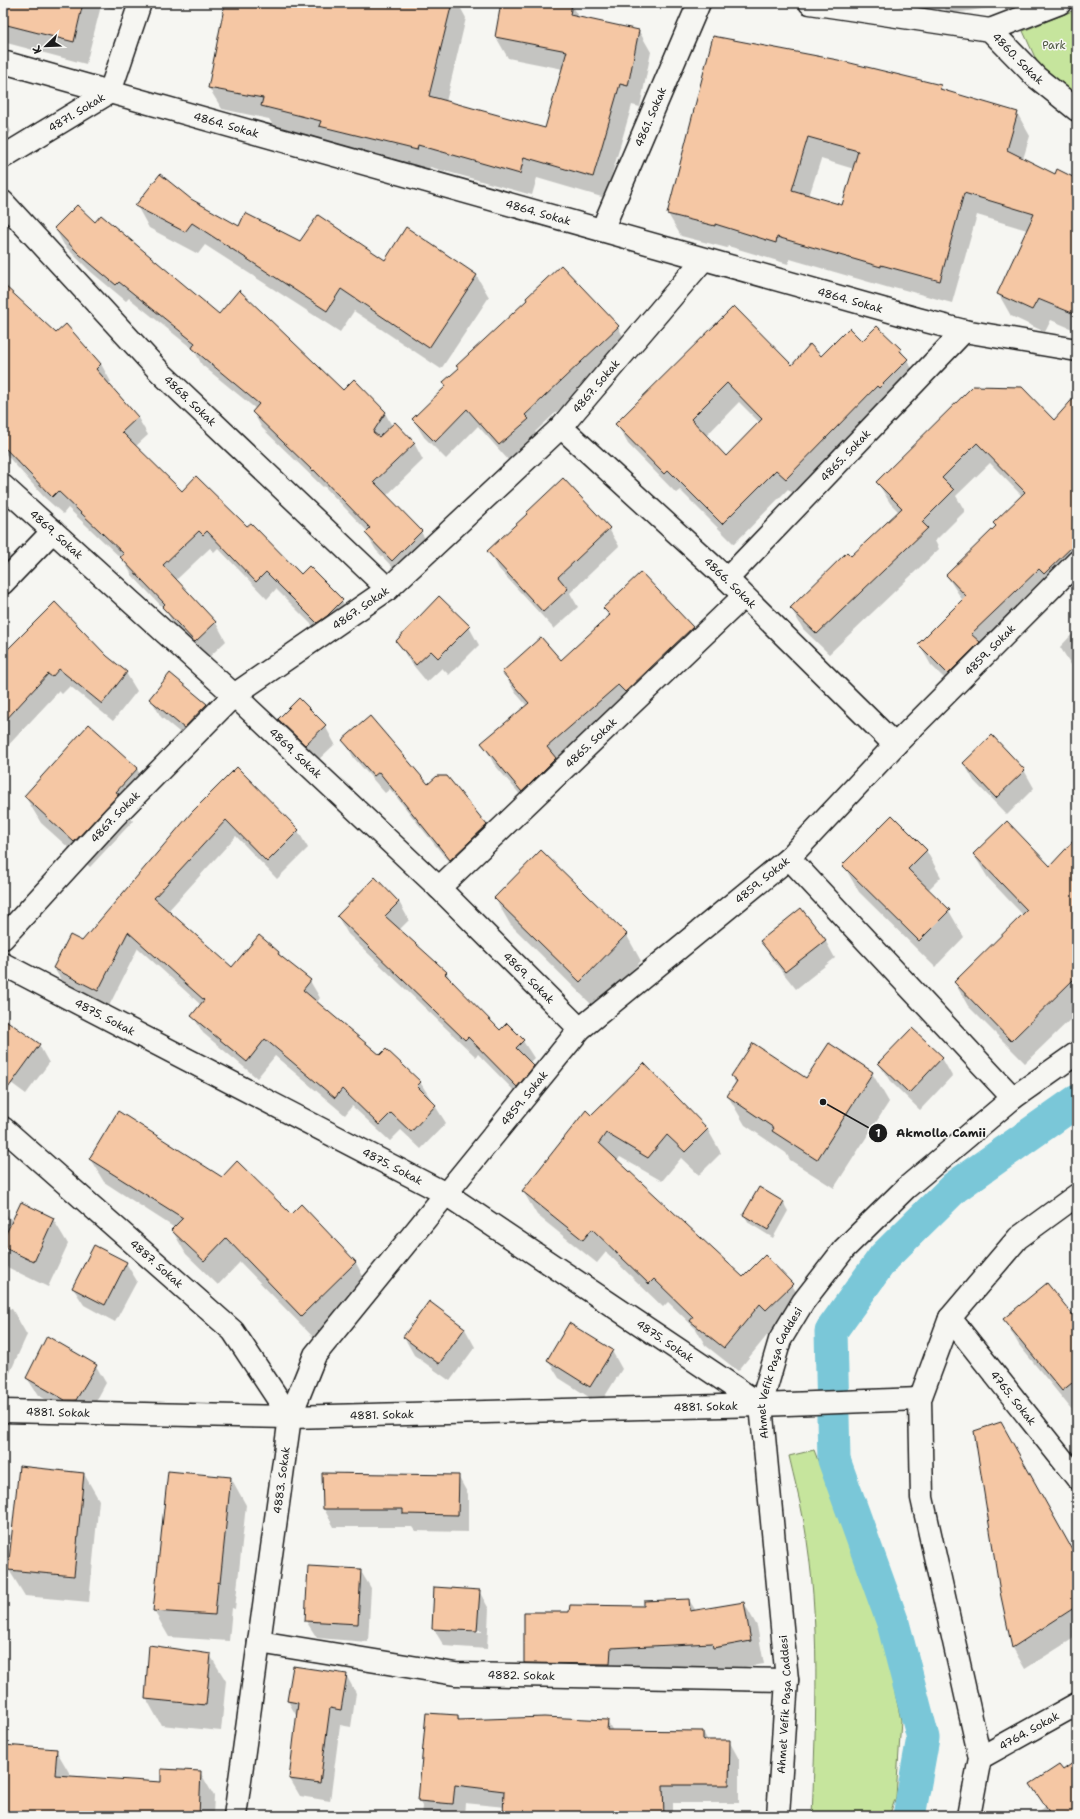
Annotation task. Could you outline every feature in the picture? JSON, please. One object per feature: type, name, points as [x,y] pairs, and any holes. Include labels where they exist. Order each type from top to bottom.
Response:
[{"type":"street","name":"4871. Sokak","points":[[3,157],[110,92],[140,3]]},
{"type":"street","name":"4861. Sokak","points":[[602,230],[699,3]]},
{"type":"street","name":"4860. Sokak","points":[[810,3],[990,30],[1036,77],[1077,110]]},
{"type":"street","points":[[990,30],[1060,3]]},
{"type":"street","name":"4864. Sokak","points":[[3,62],[602,230],[703,260],[964,332],[1077,350]]},
{"type":"street","name":"4868. Sokak","points":[[3,202],[160,372],[388,589]]},
{"type":"street","name":"4867. Sokak","points":[[3,938],[114,816],[234,695],[388,589],[561,426],[703,260]]},
{"type":"street","name":"4865. Sokak","points":[[727,579],[964,332]]},
{"type":"street","name":"4866. Sokak","points":[[561,426],[727,579],[743,597],[894,745]]},
{"type":"street","name":"4869. Sokak","points":[[3,486],[234,695],[439,888],[580,1030]]},
{"type":"street","points":[[3,583],[53,531]]},
{"type":"street","name":"4859. Sokak","points":[[446,1194],[580,1030],[789,858],[894,745],[1077,562]]},
{"type":"street","name":"4865. Sokak","points":[[439,888],[743,597]]},
{"type":"street","points":[[789,858],[1013,1098]]},
{"type":"street","name":"4875. Sokak","points":[[3,964],[446,1194],[761,1406]]},
{"type":"street","name":"Ahmet Vefik Paşa Caddesi","points":[[778,1816],[787,1680],[761,1406],[780,1340],[803,1302],[844,1249],[906,1188],[1013,1098],[1077,1053]]},
{"type":"street","name":"4887. Sokak","points":[[3,1128],[233,1331],[290,1416]]},
{"type":"street","name":"4883. Sokak","points":[[235,1816],[290,1416],[315,1356],[446,1194]]},
{"type":"street","points":[[969,1816],[980,1758],[922,1498],[920,1399],[950,1318],[1018,1238],[1077,1195]]},
{"type":"street","name":"4765. Sokak","points":[[950,1318],[1077,1478]]},
{"type":"street","name":"4881. Sokak","points":[[3,1411],[290,1416],[761,1406],[920,1399]]},
{"type":"street","name":"4882. Sokak","points":[[259,1642],[455,1674],[787,1680]]},
{"type":"street","name":"4764. Sokak","points":[[980,1758],[1077,1704]]},
{"type":"green space","name":"Park","points":[[1077,9],[1077,100],[1043,75],[1023,31]]},
{"type":"green space","points":[[814,1450],[879,1620],[901,1720],[896,1797],[889,1816],[812,1816],[816,1705],[813,1594],[804,1522],[789,1456]]},
{"type":"building","points":[[3,3],[83,3],[74,42],[3,24]]},
{"type":"building","points":[[225,3],[452,3],[429,96],[545,128],[567,51],[495,37],[501,3],[572,3],[570,15],[639,30],[628,86],[620,84],[593,177],[524,157],[520,174],[418,145],[417,150],[319,126],[321,121],[261,106],[263,98],[208,88]]},
{"type":"building","points":[[713,36],[838,60],[941,85],[940,89],[1018,112],[1007,150],[1055,174],[1057,169],[1077,179],[1077,315],[1038,299],[1032,310],[997,294],[1034,214],[964,193],[940,281],[881,265],[881,267],[777,237],[776,243],[715,224],[715,226],[667,214]],"holes":[[[808,137],[858,151],[842,205],[792,190]]]},
{"type":"building","points":[[160,174],[191,199],[239,226],[245,213],[300,241],[318,215],[385,260],[406,227],[477,275],[429,348],[341,289],[327,311],[192,223],[185,232],[135,206]]},
{"type":"building","points":[[77,205],[95,222],[101,215],[219,314],[239,290],[343,390],[354,379],[386,412],[373,432],[379,437],[395,422],[415,443],[374,482],[422,531],[392,561],[365,533],[370,528],[314,470],[313,471],[252,412],[259,404],[192,348],[195,343],[119,282],[116,285],[79,254],[54,228]]},
{"type":"building","points":[[561,265],[619,326],[525,415],[529,419],[499,445],[467,409],[435,442],[412,419],[446,386],[443,382],[459,368],[456,366],[527,300],[526,298]]},
{"type":"building","points":[[3,284],[56,333],[66,324],[101,364],[96,369],[138,417],[122,432],[182,491],[196,476],[247,526],[251,523],[301,574],[309,566],[343,600],[327,616],[317,623],[266,572],[256,582],[207,531],[203,535],[199,531],[163,565],[216,622],[195,642],[162,607],[165,604],[120,557],[124,554],[58,491],[52,497],[3,446]]},
{"type":"building","points":[[734,306],[792,365],[810,344],[821,356],[849,328],[862,341],[877,326],[901,349],[900,351],[908,359],[879,388],[877,386],[786,479],[776,470],[722,524],[668,470],[664,474],[615,424]],"holes":[[[727,383],[762,419],[726,456],[691,419]]]},
{"type":"building","points":[[973,386],[1022,387],[1054,420],[1077,394],[1077,542],[1044,574],[1039,569],[971,634],[980,642],[948,674],[918,644],[966,596],[946,575],[996,526],[993,523],[1025,492],[977,443],[942,478],[954,490],[922,522],[928,528],[817,634],[790,608],[847,552],[851,556],[902,508],[876,482]]},
{"type":"building","points":[[563,478],[610,528],[558,577],[568,589],[543,612],[487,551]]},
{"type":"building","points":[[641,572],[693,627],[625,692],[618,685],[547,747],[556,758],[522,792],[481,743],[529,703],[502,672],[541,637],[561,660],[610,615],[603,608]]},
{"type":"building","points":[[439,596],[470,626],[438,658],[431,651],[416,665],[396,641]]},
{"type":"building","points":[[55,602],[107,656],[127,672],[102,704],[59,669],[52,677],[48,674],[3,723],[3,654]]},
{"type":"building","points":[[170,673],[207,704],[184,728],[149,699]]},
{"type":"building","points":[[299,698],[326,725],[305,745],[278,719]]},
{"type":"building","points":[[370,716],[428,784],[437,776],[447,776],[487,825],[450,860],[379,772],[374,776],[342,740]]},
{"type":"building","points":[[89,724],[138,768],[116,792],[119,794],[74,842],[24,796]]},
{"type":"building","points":[[992,735],[1025,770],[996,798],[963,763]]},
{"type":"building","points":[[237,767],[299,830],[267,862],[226,820],[154,898],[232,967],[259,935],[279,952],[278,954],[311,980],[303,990],[380,1055],[386,1049],[421,1082],[417,1086],[436,1105],[411,1132],[391,1113],[379,1125],[342,1089],[335,1098],[265,1039],[247,1062],[191,1016],[204,1000],[128,932],[98,991],[53,968],[70,935],[82,941],[192,812]]},
{"type":"building","points":[[892,815],[927,850],[908,869],[950,910],[919,941],[842,865]]},
{"type":"building","points":[[1007,821],[1050,866],[1077,837],[1077,976],[1011,1041],[954,982],[1027,910],[973,854]]},
{"type":"building","points":[[541,850],[627,934],[580,982],[494,898]]},
{"type":"building","points":[[375,877],[399,902],[385,916],[447,972],[445,974],[500,1030],[507,1023],[524,1040],[516,1048],[534,1066],[517,1087],[468,1037],[465,1040],[337,916]]},
{"type":"building","points":[[801,908],[826,940],[785,972],[760,941]]},
{"type":"building","points":[[3,1018],[40,1044],[3,1095]]},
{"type":"building","points":[[912,1028],[943,1057],[909,1093],[878,1063]]},
{"type":"building","points":[[753,1043],[806,1078],[829,1043],[873,1072],[817,1160],[772,1131],[774,1128],[727,1096],[737,1081],[731,1076]]},
{"type":"building","points":[[644,1063],[708,1129],[685,1152],[667,1135],[648,1158],[606,1133],[599,1143],[743,1277],[765,1255],[793,1284],[766,1310],[760,1304],[724,1348],[690,1321],[693,1317],[654,1279],[649,1284],[592,1229],[583,1240],[522,1191],[586,1110],[591,1115]]},
{"type":"building","points":[[118,1111],[222,1177],[237,1161],[291,1214],[301,1204],[356,1262],[301,1316],[226,1238],[204,1261],[171,1230],[183,1218],[89,1159]]},
{"type":"building","points":[[759,1187],[784,1202],[768,1230],[743,1215]]},
{"type":"building","points":[[21,1202],[54,1218],[34,1262],[3,1247],[3,1240]]},
{"type":"building","points":[[94,1245],[127,1262],[105,1305],[72,1288]]},
{"type":"building","points":[[1047,1283],[1077,1320],[1077,1379],[1062,1391],[1003,1319]]},
{"type":"building","points":[[429,1301],[465,1328],[439,1364],[403,1337]]},
{"type":"building","points":[[569,1323],[613,1350],[590,1387],[547,1360]]},
{"type":"building","points":[[47,1336],[97,1365],[76,1400],[65,1400],[26,1378]]},
{"type":"building","points":[[1001,1422],[1077,1558],[1077,1606],[1012,1648],[1000,1592],[974,1431]]},
{"type":"building","points":[[19,1466],[84,1473],[74,1576],[8,1570]]},
{"type":"building","points":[[168,1471],[231,1477],[220,1583],[218,1582],[215,1615],[153,1611]]},
{"type":"building","points":[[322,1473],[459,1475],[458,1515],[403,1514],[403,1509],[323,1509]]},
{"type":"building","points":[[308,1566],[361,1569],[358,1624],[305,1621]]},
{"type":"building","points":[[434,1587],[480,1590],[477,1631],[432,1629]]},
{"type":"building","points":[[689,1599],[690,1611],[744,1602],[751,1641],[713,1648],[712,1643],[611,1648],[610,1664],[524,1663],[524,1612],[569,1612],[570,1605],[644,1606],[644,1601]]},
{"type":"building","points":[[149,1645],[211,1654],[206,1705],[145,1699]]},
{"type":"building","points":[[293,1666],[347,1674],[341,1710],[330,1708],[320,1783],[289,1779],[298,1703],[287,1701]]},
{"type":"building","points":[[426,1713],[458,1715],[458,1720],[544,1717],[608,1720],[607,1730],[703,1731],[703,1740],[730,1740],[729,1785],[663,1785],[664,1816],[503,1816],[504,1791],[455,1785],[453,1804],[418,1801]]},
{"type":"building","points":[[3,1745],[57,1749],[55,1775],[161,1782],[161,1769],[201,1771],[199,1816],[3,1816]]},
{"type":"building","points":[[1077,1760],[1077,1816],[1052,1816],[1030,1784],[1059,1765],[1063,1770]]},
{"type":"waterway","points":[[909,1816],[923,1738],[893,1623],[834,1460],[831,1331],[884,1257],[955,1187],[1077,1101]]},
{"type":"place","name":"Akmolla Camii","points":[[823,1102]]}]
